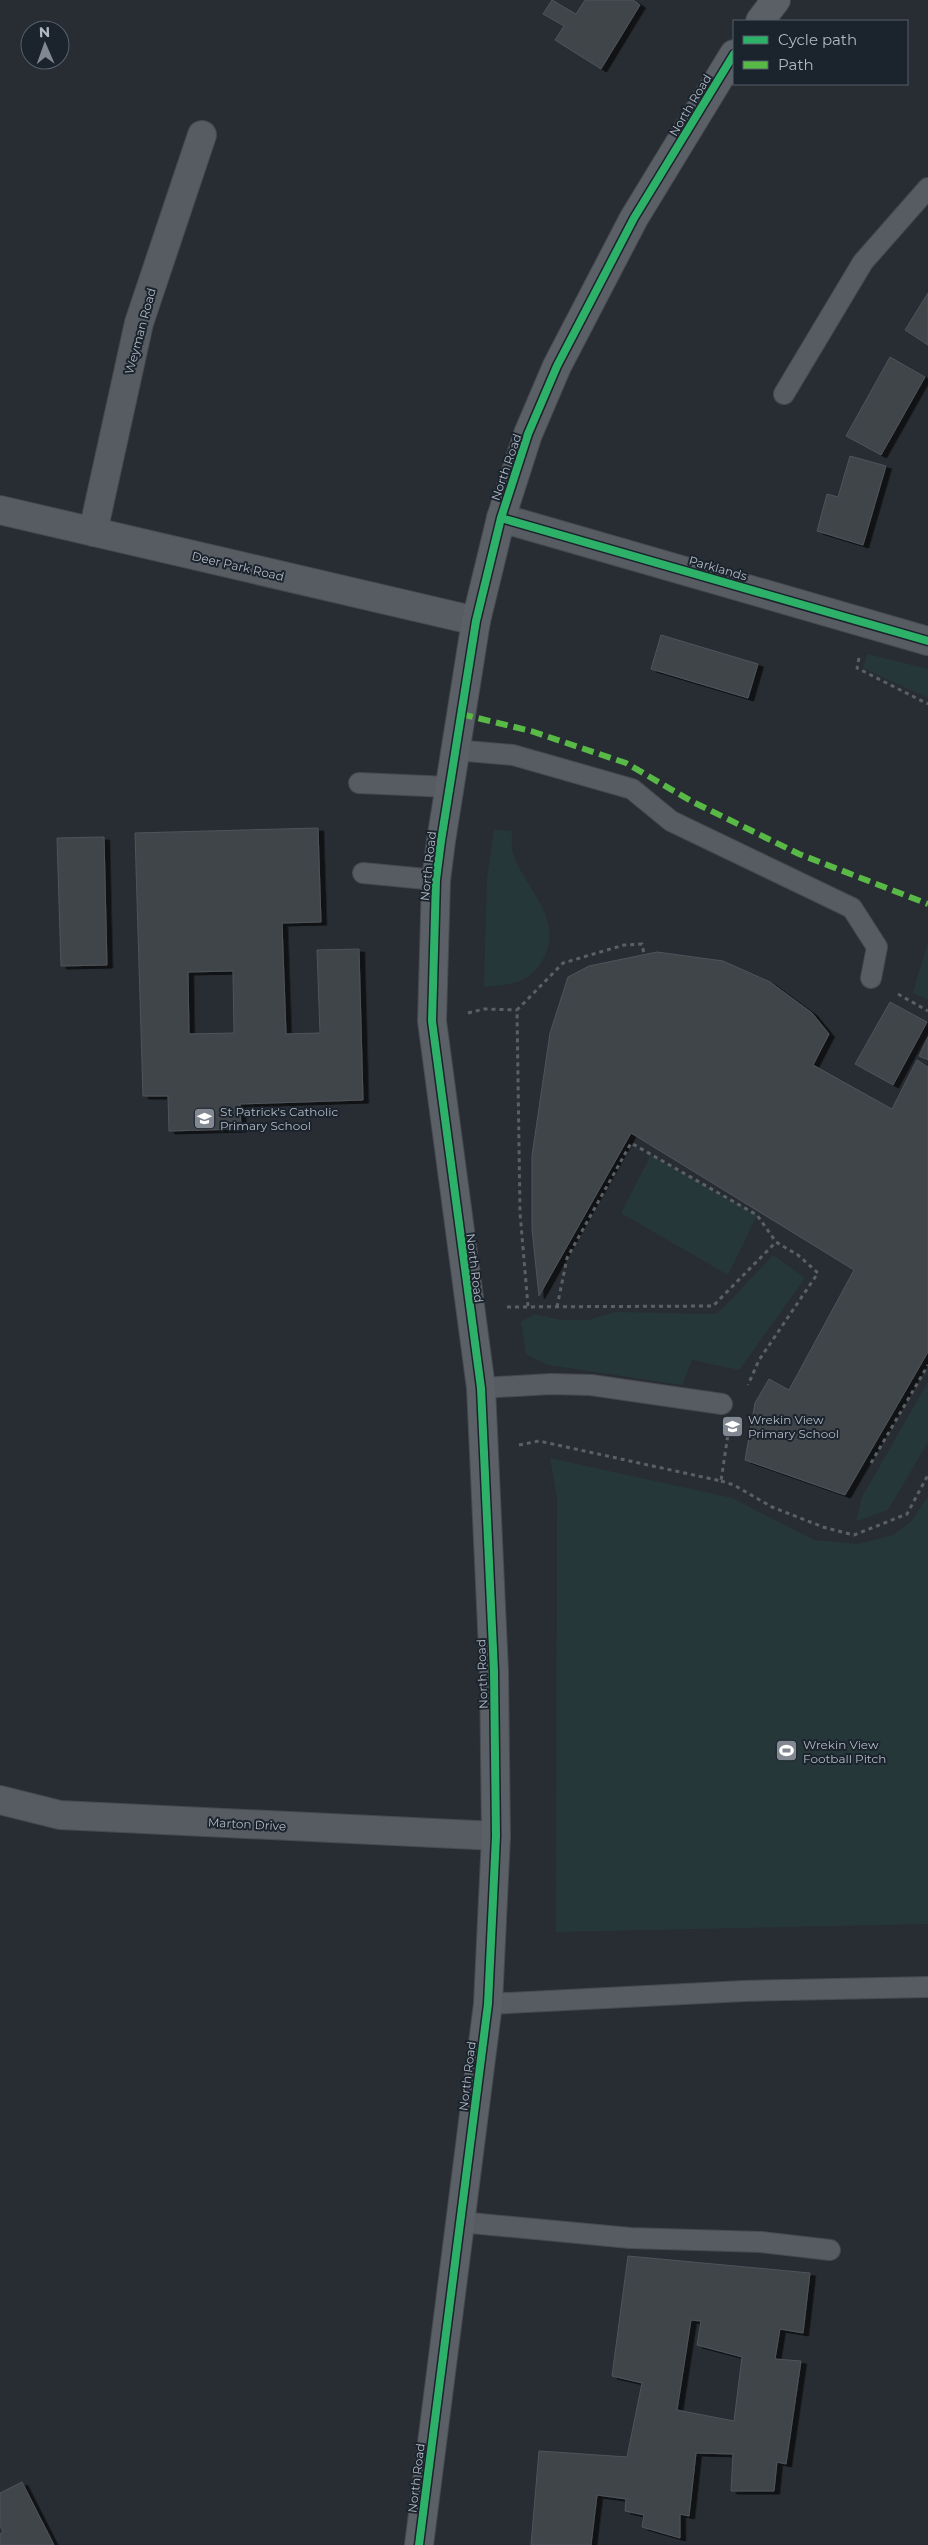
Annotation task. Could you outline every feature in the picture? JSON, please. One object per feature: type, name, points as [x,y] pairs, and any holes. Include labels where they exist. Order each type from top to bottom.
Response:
[{"type":"street","points":[[761,20],[776,0]]},
{"type":"street","name":"North Road","points":[[419,2545],[488,2004],[496,1836],[494,1671],[481,1388],[468,1306],[432,1021],[436,880],[476,621],[500,518],[528,434],[557,366],[634,218],[733,56]]},
{"type":"street","name":"Weyman Road","points":[[93,532],[139,323],[202,135]]},
{"type":"street","name":"Deer Park Road","points":[[0,510],[476,621]]},
{"type":"street","name":"Parklands","points":[[500,518],[867,624],[927,637]]},
{"type":"street","name":"Marton Drive","points":[[0,1802],[60,1815],[496,1836]]},
{"type":"lane","points":[[784,394],[863,262],[928,188]]},
{"type":"lane","points":[[455,750],[513,755],[632,789],[671,821],[852,908],[877,947],[871,978]]},
{"type":"lane","points":[[359,783],[449,788]]},
{"type":"lane","points":[[363,873],[436,880]]},
{"type":"lane","points":[[481,1388],[551,1384],[591,1385],[722,1404]]},
{"type":"lane","points":[[488,2004],[744,1991],[928,1987]]},
{"type":"lane","points":[[460,2222],[630,2238],[761,2242],[830,2250]]},
{"type":"path","points":[[867,624],[857,668],[928,704]]},
{"type":"path","points":[[528,1306],[520,1213],[517,1010],[563,963],[624,944],[642,944],[644,954]]},
{"type":"path","points":[[432,1021],[484,1009],[517,1010]]},
{"type":"path","points":[[557,1307],[567,1258],[631,1143],[757,1216],[776,1242],[798,1255],[818,1273]]},
{"type":"path","points":[[468,1306],[713,1306],[776,1242]]},
{"type":"path","points":[[871,1463],[928,1365]]},
{"type":"path","points":[[721,1481],[734,1485],[772,1507],[823,1527],[854,1535],[907,1514],[926,1482],[928,1475]]},
{"type":"shaded area","points":[[867,654],[928,669],[928,698],[863,668]]},
{"type":"shaded area","points":[[494,829],[512,831],[513,854],[547,918],[549,945],[538,968],[532,974],[518,982],[484,987],[487,879]]},
{"type":"shaded area","points":[[928,941],[928,1000],[913,993]]},
{"type":"shaded area","points":[[651,1155],[757,1215],[728,1275],[621,1213]]},
{"type":"shaded area","points":[[773,1255],[805,1278],[739,1370],[692,1360],[682,1385],[548,1365],[526,1354],[521,1322],[534,1314],[561,1320],[588,1320],[615,1312],[715,1314],[727,1304]]},
{"type":"shaded area","points":[[928,1382],[928,1442],[888,1510],[856,1521],[862,1497]]},
{"type":"shaded area","points":[[550,1458],[732,1498],[814,1540],[858,1544],[893,1535],[912,1521],[928,1496],[928,1924],[556,1932],[557,1498]]},
{"type":"building","points":[[552,0],[576,14],[585,0],[633,0],[640,5],[601,69],[555,40],[564,26],[543,14]]},
{"type":"building","points":[[928,293],[928,345],[905,330]]},
{"type":"building","points":[[890,357],[925,377],[881,455],[846,436]]},
{"type":"building","points":[[850,456],[886,466],[863,545],[817,531],[827,494],[838,497]]},
{"type":"building","points":[[661,635],[758,664],[748,698],[651,669]]},
{"type":"building","points":[[318,828],[321,922],[282,923],[286,1034],[320,1033],[317,950],[359,949],[363,1100],[240,1104],[241,1129],[169,1131],[168,1096],[143,1096],[135,833]],"holes":[[[233,971],[234,1033],[189,1034],[188,972]]]},
{"type":"building","points":[[104,837],[107,965],[61,966],[57,838]]},
{"type":"building","points":[[657,952],[723,961],[770,982],[812,1013],[829,1034],[813,1065],[892,1109],[917,1060],[928,1067],[928,1352],[845,1495],[745,1460],[755,1403],[769,1379],[789,1390],[854,1270],[631,1133],[539,1296],[532,1229],[532,1156],[550,1033],[568,977],[589,966]]},
{"type":"building","points":[[890,1002],[927,1022],[893,1085],[855,1064]]},
{"type":"building","points":[[928,1037],[928,1060],[919,1056]]},
{"type":"building","points":[[628,2256],[810,2273],[803,2333],[780,2329],[775,2359],[801,2361],[786,2464],[777,2462],[774,2491],[731,2491],[733,2454],[696,2453],[689,2516],[680,2514],[680,2538],[642,2527],[644,2515],[625,2511],[626,2499],[597,2495],[591,2545],[531,2545],[539,2451],[627,2457],[642,2383],[612,2376]],"holes":[[[691,2320],[701,2321],[697,2345],[742,2357],[734,2421],[677,2410]]]},
{"type":"building","points":[[22,2482],[54,2545],[0,2545],[0,2534],[3,2532],[0,2525],[0,2493]]},
{"type":"marked path","points":[[461,714],[531,731],[626,763],[691,801],[799,854],[928,904]]},
{"type":"cycle path","points":[[419,2545],[488,2004],[496,1836],[494,1671],[481,1388],[432,1021],[436,880],[476,621],[501,518],[528,434],[557,366],[634,218],[733,56]]},
{"type":"cycle path","points":[[501,518],[928,641]]},
{"type":"place","name":"St Patrick's Catholic Primary School","points":[[204,1118]]},
{"type":"place","name":"Wrekin View Primary School","points":[[732,1426]]},
{"type":"place","name":"Wrekin View Football Pitch","points":[[787,1751]]}]
